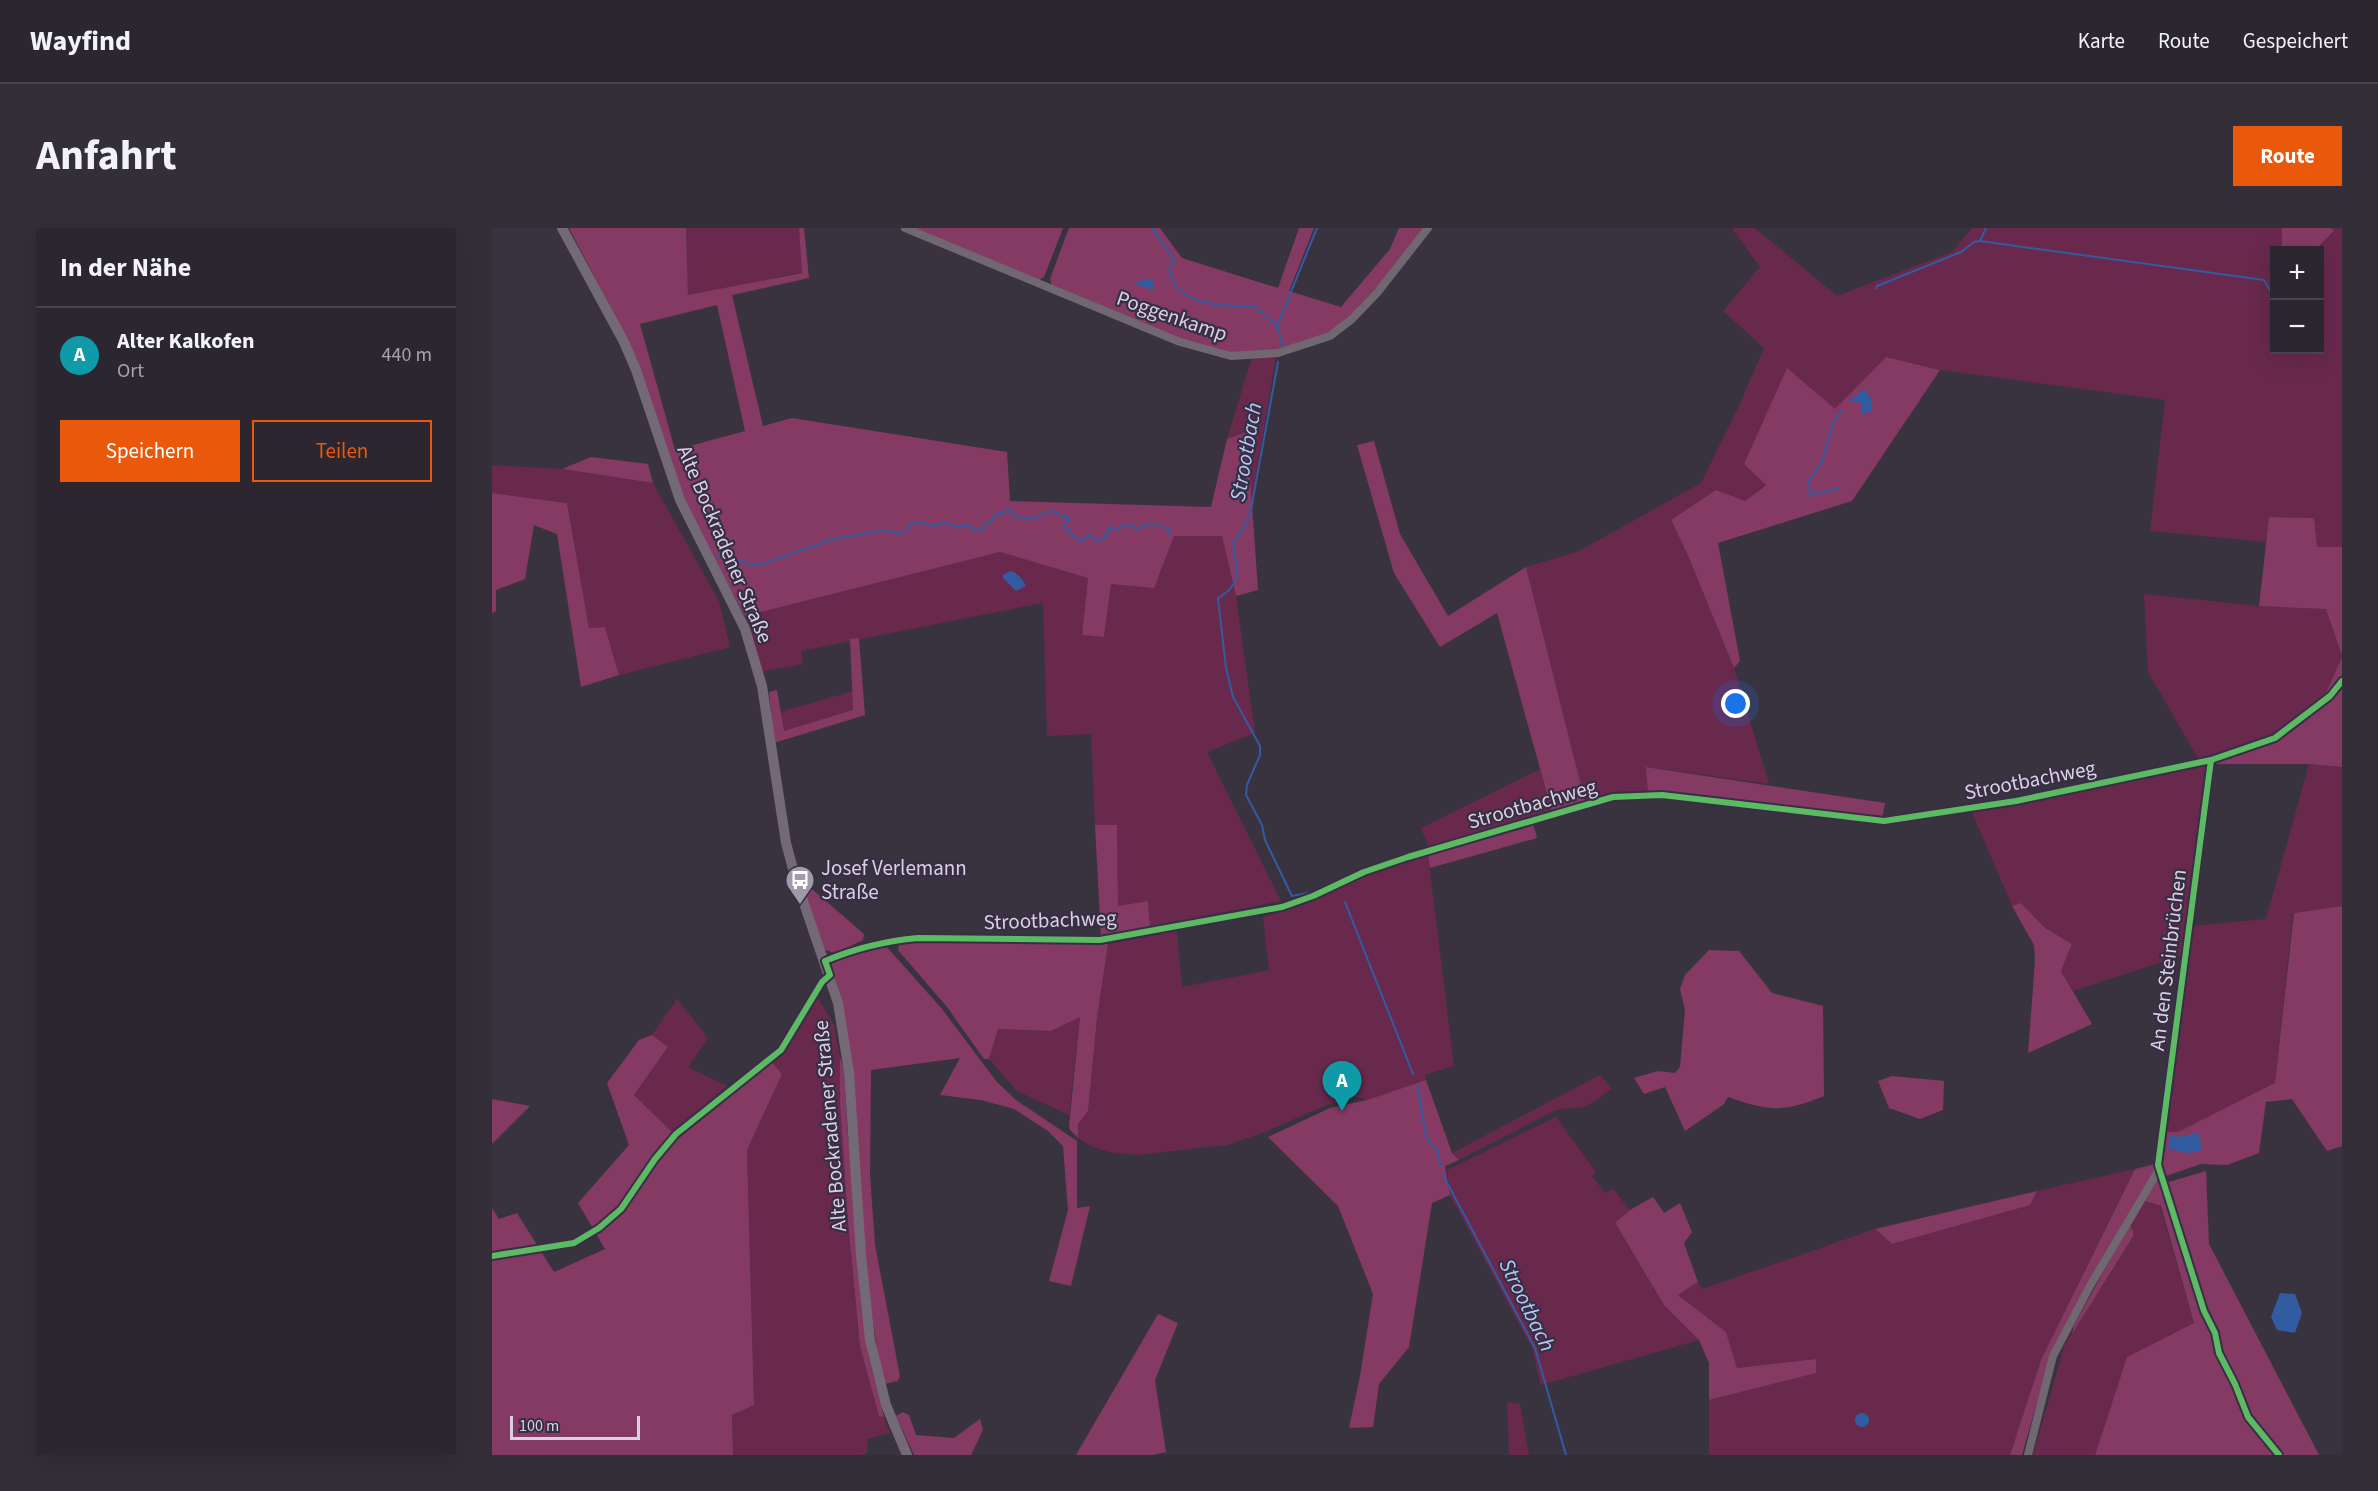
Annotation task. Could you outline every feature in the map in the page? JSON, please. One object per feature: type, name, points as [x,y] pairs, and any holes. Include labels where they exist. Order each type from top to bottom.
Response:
[{"type":"street","name":"Alte Bockradener Straße","points":[[562,228],[624,342],[636,369],[680,500],[745,628],[762,686],[786,843],[796,880],[838,1003],[849,1072],[861,1255],[870,1340],[877,1376],[886,1405],[907,1455]]},
{"type":"street","name":"Poggenkamp","points":[[905,228],[1180,342],[1231,356],[1278,353],[1330,336],[1352,319],[1377,293],[1428,228]]},
{"type":"street","name":"Strootbachweg","points":[[825,961],[853,949],[889,940],[918,938],[1100,940],[1282,907],[1313,896],[1364,872],[1408,857],[1613,798],[1662,795],[1884,821],[2016,801],[2211,760],[2275,738],[2330,696],[2342,681]]},
{"type":"street","name":"An den Steinbrüchen","points":[[2028,1455],[2053,1356],[2090,1286],[2157,1173],[2211,760]]},
{"type":"street","points":[[492,1256],[574,1243],[599,1228],[621,1209],[655,1159],[676,1134],[781,1050],[822,982],[830,975]]},
{"type":"shaded area","points":[[569,228],[686,228],[688,295],[802,273],[799,228],[804,228],[809,278],[732,295],[763,426],[792,418],[1007,452],[1010,501],[1211,507],[1227,439],[1247,432],[1258,590],[1236,596],[1222,536],[1174,536],[1154,588],[1111,584],[1104,637],[1082,635],[1088,578],[1000,552],[745,616],[682,500],[627,339]],"holes":[[[717,305],[745,431],[675,450],[640,324]]]},
{"type":"shaded area","points":[[686,228],[799,228],[803,272],[688,296]]},
{"type":"shaded area","points":[[912,228],[1063,228],[1044,277],[1038,281]]},
{"type":"shaded area","points":[[1069,228],[1160,228],[1182,258],[1278,288],[1299,228],[1314,228],[1289,291],[1341,307],[1390,249],[1399,228],[1424,228],[1373,292],[1351,316],[1329,333],[1278,350],[1231,353],[1180,339],[1052,287],[1050,279]]},
{"type":"shaded area","points":[[1734,228],[1755,228],[1837,296],[1952,252],[1972,228],[2282,228],[2282,246],[2270,246],[2270,354],[2324,354],[2324,246],[2319,246],[2334,232],[2331,228],[2342,228],[2342,547],[2317,548],[2314,518],[2269,517],[2266,542],[2150,531],[2165,400],[1941,370],[1886,357],[1766,484],[1745,501],[1671,521],[1689,558],[1734,668],[1769,784],[1647,767],[1648,792],[1585,801],[1526,567],[1579,551],[1701,483],[1764,348],[1723,311],[1760,267],[1733,230]]},
{"type":"shaded area","points":[[2282,228],[2331,228],[2334,231],[2319,246],[2282,246]]},
{"type":"shaded area","points":[[1276,356],[1252,500],[1247,432],[1227,439],[1252,357]]},
{"type":"shaded area","points":[[1886,357],[1940,370],[1852,501],[1718,543],[1740,661],[1734,668],[1671,520],[1716,490],[1745,501],[1766,485],[1744,464],[1787,368],[1835,409]]},
{"type":"shaded area","points":[[1374,441],[1400,534],[1448,616],[1526,567],[1585,801],[1552,812],[1497,613],[1440,647],[1394,573],[1357,445]]},
{"type":"shaded area","points":[[591,457],[648,464],[653,483],[562,469]]},
{"type":"shaded area","points":[[492,465],[562,469],[653,483],[719,601],[730,647],[619,675],[605,627],[589,628],[567,503],[492,493]]},
{"type":"shaded area","points":[[492,493],[567,503],[589,628],[605,627],[619,675],[581,687],[557,534],[534,525],[525,579],[496,590],[496,611],[492,613]]},
{"type":"shaded area","points":[[2269,517],[2314,518],[2317,547],[2342,547],[2342,656],[2326,609],[2259,606]]},
{"type":"shaded area","points":[[1222,535],[1236,596],[1255,733],[1207,752],[1281,901],[1150,927],[1148,901],[1118,907],[1117,826],[1095,825],[1091,734],[1047,736],[1043,603],[801,651],[803,664],[761,672],[745,616],[1000,552],[1088,578],[1082,635],[1104,637],[1111,584],[1174,536]]},
{"type":"shaded area","points":[[2144,594],[2259,606],[2326,608],[2342,657],[2324,697],[2274,735],[2199,760],[2148,672]]},
{"type":"shaded area","points":[[859,638],[865,715],[774,743],[769,692],[777,690],[784,731],[853,710],[850,639]]},
{"type":"shaded area","points":[[2342,657],[2342,767],[2309,764],[2213,764],[2214,761],[2275,740],[2324,697]]},
{"type":"shaded area","points":[[853,691],[853,710],[783,732],[780,712]]},
{"type":"shaded area","points":[[2208,762],[2183,955],[2073,991],[2061,971],[2072,944],[2045,928],[2021,903],[2012,906],[1971,810]]},
{"type":"shaded area","points":[[2309,764],[2342,767],[2342,906],[2293,913],[2275,1084],[2178,1132],[2165,1132],[2192,926],[2266,919]]},
{"type":"shaded area","points":[[1646,767],[1885,803],[1882,819],[1648,792]]},
{"type":"shaded area","points":[[1540,769],[1552,812],[1429,849],[1421,828]]},
{"type":"shaded area","points":[[1533,824],[1537,838],[1430,868],[1428,855]]},
{"type":"shaded area","points":[[1095,825],[1117,825],[1118,906],[1148,901],[1150,927],[1101,938]]},
{"type":"shaded area","points":[[1428,855],[1454,1066],[1425,1075],[1426,1080],[1367,1100],[1355,1096],[1327,1105],[1265,1132],[1227,1145],[1137,1155],[1109,1152],[1093,1147],[1078,1138],[1078,1124],[1088,1111],[1097,1018],[1108,944],[1177,931],[1182,987],[1269,970],[1263,917],[1362,875]]},
{"type":"shaded area","points":[[813,890],[864,934],[863,940],[835,953],[825,950],[804,892]]},
{"type":"shaded area","points":[[2021,903],[2045,928],[2072,944],[2061,971],[2092,1024],[2028,1053],[2035,961],[2034,945],[2012,906]]},
{"type":"shaded area","points":[[2342,906],[2342,1146],[2327,1151],[2292,1099],[2266,1102],[2259,1153],[2227,1165],[2201,1164],[2166,1176],[2160,1164],[2165,1132],[2178,1132],[2275,1083],[2294,913]]},
{"type":"shaded area","points":[[899,943],[1108,944],[1097,1018],[1088,1111],[1078,1124],[1078,1138],[1069,1126],[1080,1017],[1051,1031],[998,1029],[989,1059],[984,1059],[947,1007],[898,950]]},
{"type":"shaded area","points":[[886,946],[942,1009],[997,1082],[1016,1100],[1077,1141],[1077,1208],[1090,1206],[1071,1286],[1049,1281],[1068,1210],[1063,1146],[1048,1131],[1014,1109],[981,1100],[940,1095],[960,1058],[871,1070],[870,1175],[875,1245],[900,1376],[898,1381],[884,1384],[865,1255],[848,1043],[842,1003],[830,964],[845,957]]},
{"type":"shaded area","points":[[1709,950],[1739,951],[1772,993],[1823,1006],[1824,1096],[1798,1105],[1776,1108],[1754,1105],[1728,1097],[1724,1104],[1685,1131],[1665,1087],[1644,1094],[1634,1078],[1658,1071],[1675,1073],[1680,1067],[1685,1010],[1680,989],[1685,975]]},
{"type":"shaded area","points":[[817,996],[834,1025],[840,1057],[840,1103],[848,1222],[860,1346],[879,1415],[884,1417],[890,1433],[867,1439],[868,1452],[862,1455],[733,1455],[732,1415],[754,1404],[747,1150],[782,1074],[771,1061]]},
{"type":"shaded area","points":[[677,999],[708,1038],[688,1067],[727,1086],[672,1133],[634,1095],[668,1048],[652,1035]]},
{"type":"shaded area","points":[[1080,1016],[1069,1115],[1017,1091],[989,1059],[998,1029],[1051,1031]]},
{"type":"shaded area","points":[[652,1035],[668,1047],[634,1095],[677,1137],[771,1061],[782,1074],[747,1150],[754,1405],[732,1415],[733,1455],[492,1455],[492,1208],[499,1219],[517,1213],[554,1272],[605,1249],[578,1203],[629,1145],[607,1083],[639,1040]]},
{"type":"shaded area","points":[[840,1057],[844,1069],[868,1354],[884,1417],[879,1416],[860,1346],[848,1222],[840,1103]]},
{"type":"shaded area","points":[[1600,1075],[1612,1089],[1590,1104],[1554,1111],[1459,1160],[1452,1153]]},
{"type":"shaded area","points":[[1892,1076],[1944,1081],[1943,1110],[1920,1119],[1889,1108],[1878,1081]]},
{"type":"shaded area","points":[[1426,1080],[1452,1153],[1459,1160],[1445,1166],[1450,1195],[1432,1203],[1409,1347],[1379,1384],[1373,1427],[1349,1428],[1373,1294],[1338,1206],[1268,1137],[1330,1108],[1367,1100]]},
{"type":"shaded area","points":[[492,1099],[530,1106],[492,1144]]},
{"type":"shaded area","points":[[1556,1117],[1596,1172],[1592,1176],[1605,1193],[1613,1189],[1630,1210],[1615,1224],[1664,1305],[1699,1340],[1541,1385],[1532,1348],[1450,1195],[1447,1170]]},
{"type":"shaded area","points":[[2155,1164],[2155,1172],[2049,1361],[2022,1455],[2010,1455],[2041,1360],[2135,1169]]},
{"type":"shaded area","points":[[2135,1169],[2041,1360],[2010,1455],[1709,1455],[1709,1400],[1816,1373],[1816,1359],[1737,1368],[1726,1332],[1678,1295],[1698,1282],[1702,1289],[1875,1229],[1892,1244],[2029,1205],[2037,1191]]},
{"type":"shaded area","points":[[2206,1171],[2209,1244],[2319,1455],[2095,1455],[2127,1357],[2194,1323],[2161,1206],[2145,1201],[2160,1175],[2162,1184]]},
{"type":"shaded area","points":[[2037,1191],[2030,1205],[1892,1244],[1875,1229]]},
{"type":"shaded area","points":[[1653,1197],[1664,1213],[1680,1203],[1692,1232],[1684,1243],[1698,1282],[1678,1295],[1726,1332],[1737,1368],[1816,1359],[1816,1373],[1709,1400],[1709,1363],[1699,1340],[1664,1305],[1615,1223],[1630,1210]]},
{"type":"shaded area","points":[[2145,1201],[2160,1206],[2194,1323],[2127,1357],[2095,1455],[2033,1455],[2065,1344],[2134,1236],[2130,1224]]},
{"type":"shaded area","points":[[2130,1224],[2134,1235],[2072,1334],[2074,1325]]},
{"type":"shaded area","points":[[1158,1314],[1178,1323],[1155,1380],[1166,1452],[1152,1455],[1076,1455]]},
{"type":"shaded area","points":[[1507,1402],[1520,1404],[1529,1455],[1509,1455]]},
{"type":"shaded area","points":[[903,1412],[909,1415],[916,1435],[954,1438],[980,1419],[983,1430],[971,1455],[914,1455],[896,1416]]},
{"type":"water","points":[[1146,279],[1154,281],[1153,290],[1133,283]]},
{"type":"water","points":[[1864,389],[1871,398],[1871,411],[1862,414],[1861,403],[1849,401]]},
{"type":"water","points":[[1010,571],[1017,575],[1026,586],[1016,591],[1003,578],[1003,575]]},
{"type":"water","points":[[2199,1133],[2202,1150],[2189,1153],[2168,1149],[2170,1135],[2178,1137]]},
{"type":"water","points":[[2280,1293],[2295,1294],[2302,1313],[2295,1333],[2277,1330],[2271,1317]]},
{"type":"water","points":[[1862,1413],[1867,1415],[1869,1420],[1867,1425],[1862,1427],[1857,1425],[1855,1420],[1857,1415]]},
{"type":"waterway","points":[[1152,228],[1175,261],[1169,268],[1173,281],[1180,290],[1203,302],[1256,307],[1277,326]]},
{"type":"waterway","name":"Strootbach","points":[[1283,347],[1277,326],[1317,228]]},
{"type":"waterway","points":[[1876,288],[1961,252],[1974,242],[1980,241],[1986,228]]},
{"type":"waterway","points":[[1980,241],[2264,280],[2270,290]]},
{"type":"waterway","name":"Strootbach","points":[[1278,362],[1250,515],[1233,543],[1235,581],[1232,587],[1218,598],[1226,668],[1233,697],[1260,746],[1260,755],[1247,785],[1246,795],[1262,825],[1265,840],[1292,896],[1308,893]]},
{"type":"waterway","points":[[1810,497],[1809,480],[1822,462],[1833,423],[1841,411]]},
{"type":"waterway","points":[[1810,495],[1839,488]]},
{"type":"waterway","points":[[717,556],[735,562],[743,561],[749,565],[759,565],[833,539],[885,530],[900,534],[911,524],[918,522],[935,526],[943,522],[958,527],[970,525],[974,531],[984,529],[985,524],[992,521],[993,516],[1009,510],[1015,517],[1028,519],[1050,511],[1061,516],[1068,516],[1069,520],[1066,521],[1064,529],[1070,530],[1072,536],[1077,536],[1081,542],[1090,534],[1096,541],[1103,539],[1111,527],[1118,529],[1122,525],[1138,529],[1150,524],[1158,525],[1170,530],[1169,535]]},
{"type":"waterway","name":"Strootbach","points":[[1345,902],[1413,1074]]},
{"type":"waterway","name":"Strootbach","points":[[1417,1087],[1426,1133],[1430,1144],[1438,1150],[1440,1166]]},
{"type":"waterway","name":"Strootbach","points":[[1443,1175],[1535,1348],[1566,1455]]},
{"type":"cycle path","points":[[492,1256],[574,1243],[599,1228],[621,1209],[655,1159],[676,1134],[781,1050],[822,982],[830,975],[825,961],[848,952],[882,943],[918,938],[1100,940],[1282,907],[1313,896],[1364,872],[1408,857],[1613,797],[1662,795],[1884,821],[2016,801],[2211,760],[2275,738],[2330,696],[2342,681]]},
{"type":"cycle path","points":[[2211,760],[2158,1165],[2204,1311],[2215,1333],[2219,1353],[2248,1417],[2279,1455]]},
{"type":"place","name":"Josef Verlemann Straße","points":[[800,906]]},
{"type":"place","name":"Alter Kalkofen","points":[[1342,1111]]}]
